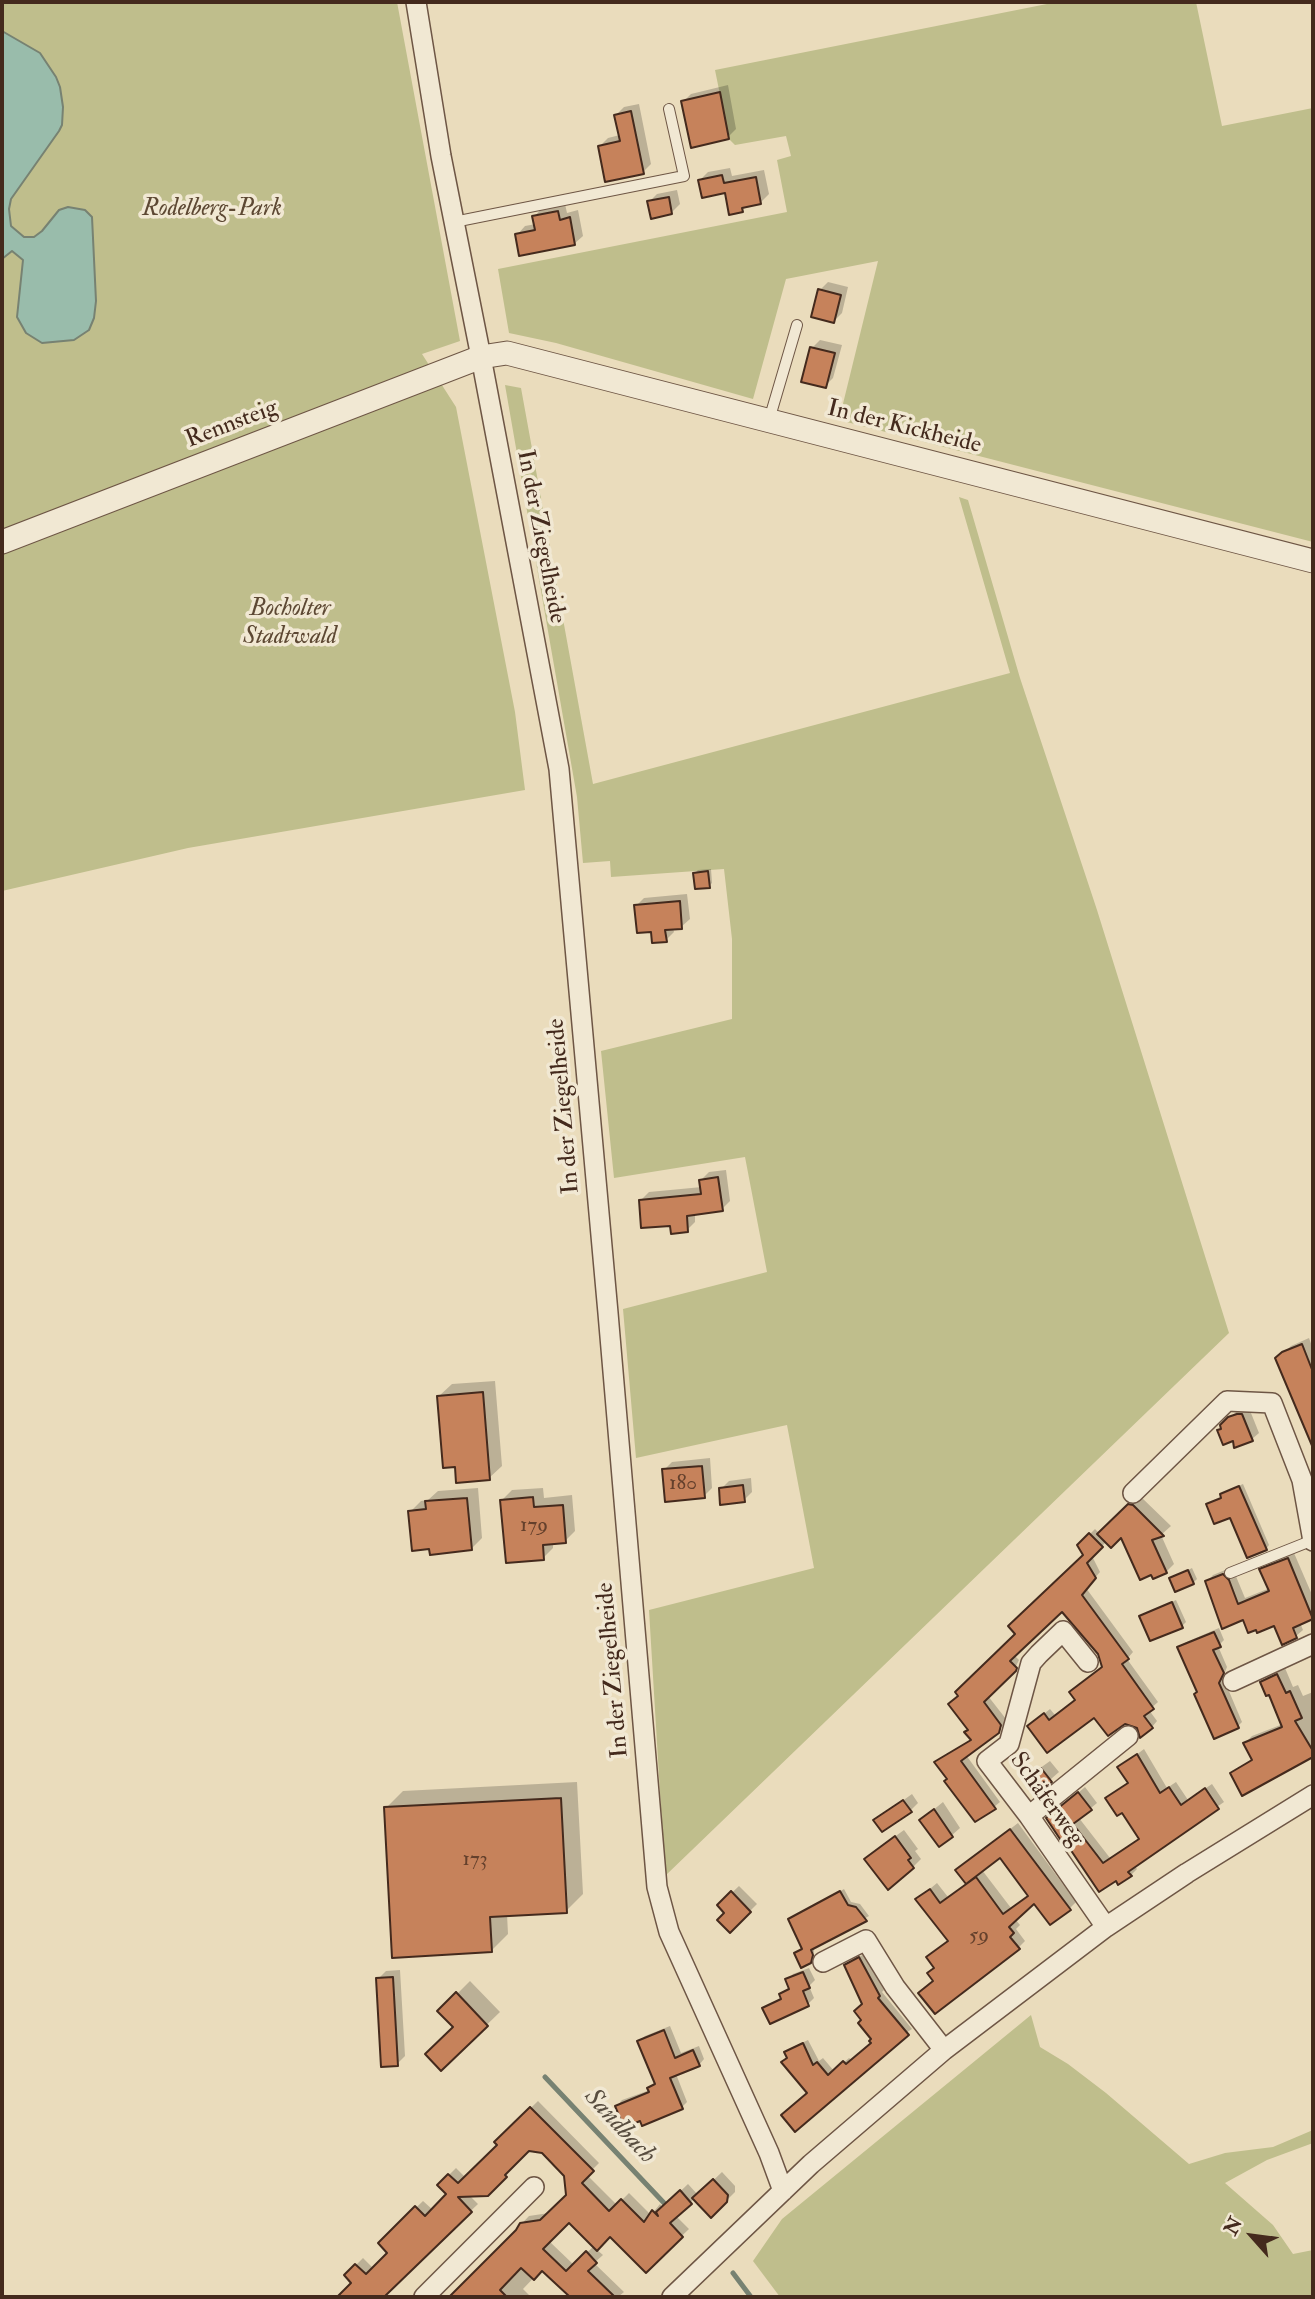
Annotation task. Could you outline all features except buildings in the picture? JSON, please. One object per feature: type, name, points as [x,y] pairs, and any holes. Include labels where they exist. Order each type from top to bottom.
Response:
[{"type":"street","name":"In der Ziegelheide","points":[[416,2],[441,156],[559,769],[657,1887],[669,1932],[769,2153],[783,2191]]},
{"type":"street","name":"In der Kickheide","points":[[481,357],[507,353],[1313,561]]},
{"type":"street","name":"Rennsteig","points":[[2,542],[481,357]]},
{"type":"street","points":[[1133,1493],[1227,1401],[1272,1403],[1302,1480],[1313,1541]]},
{"type":"street","name":"Schäferweg","points":[[1088,1662],[1063,1631],[1039,1654],[1031,1663],[1009,1744],[987,1761],[1106,1927]]},
{"type":"street","points":[[1233,1681],[1313,1644]]},
{"type":"street","points":[[1029,1816],[1128,1736]]},
{"type":"street","points":[[672,2297],[811,2164],[944,2050],[1106,1927],[1313,1795]]},
{"type":"street","points":[[823,1962],[866,1940],[895,1987],[944,2050]]},
{"type":"street","points":[[424,2297],[534,2187]]},
{"type":"lane","points":[[454,222],[684,176],[669,109]]},
{"type":"lane","points":[[769,421],[797,326]]},
{"type":"lane","points":[[1230,1573],[1313,1541]]},
{"type":"green space","points":[[2,2],[397,2],[460,341],[422,354],[456,407],[515,712],[525,790],[188,848],[2,891]]},
{"type":"green space","points":[[1057,2],[1196,2],[1222,126],[1313,108],[1313,542],[839,420],[878,261],[786,279],[753,399],[556,343],[509,333],[498,269],[787,212],[777,160],[791,156],[786,136],[735,145],[729,139],[715,70]]},
{"type":"green space","points":[[505,385],[521,388],[593,784],[1010,673],[959,497],[968,500],[1020,678],[1097,910],[1229,1333],[665,1876],[649,1610],[814,1568],[787,1425],[636,1458],[623,1309],[767,1272],[745,1157],[614,1178],[601,1051],[732,1019],[732,939],[724,869],[611,877],[610,861],[583,863],[577,797]]},
{"type":"green space","points":[[1031,2015],[1040,2047],[1106,2093],[1189,2164],[1225,2153],[1273,2147],[1313,2130],[1313,2143],[1267,2160],[1225,2183],[1273,2225],[1293,2254],[1313,2250],[1313,2297],[780,2297],[753,2261],[782,2219]]},
{"type":"shaded area","points":[[2,31],[40,53],[56,77],[63,107],[59,131],[11,199],[11,226],[24,237],[34,237],[59,210],[68,207],[85,210],[92,217],[96,301],[94,318],[89,330],[74,340],[42,343],[26,333],[17,317],[23,260],[12,251],[2,259]]},
{"type":"waterway","name":"Sandbach","points":[[545,2077],[665,2204]]},
{"type":"waterway","name":"Sandbach","points":[[733,2273],[751,2297]]},
{"type":"park label","name":"Rodelberg-Park","points":[[212,210]]},
{"type":"park label","name":"Bocholter Stadtwald","points":[[290,624]]}]
